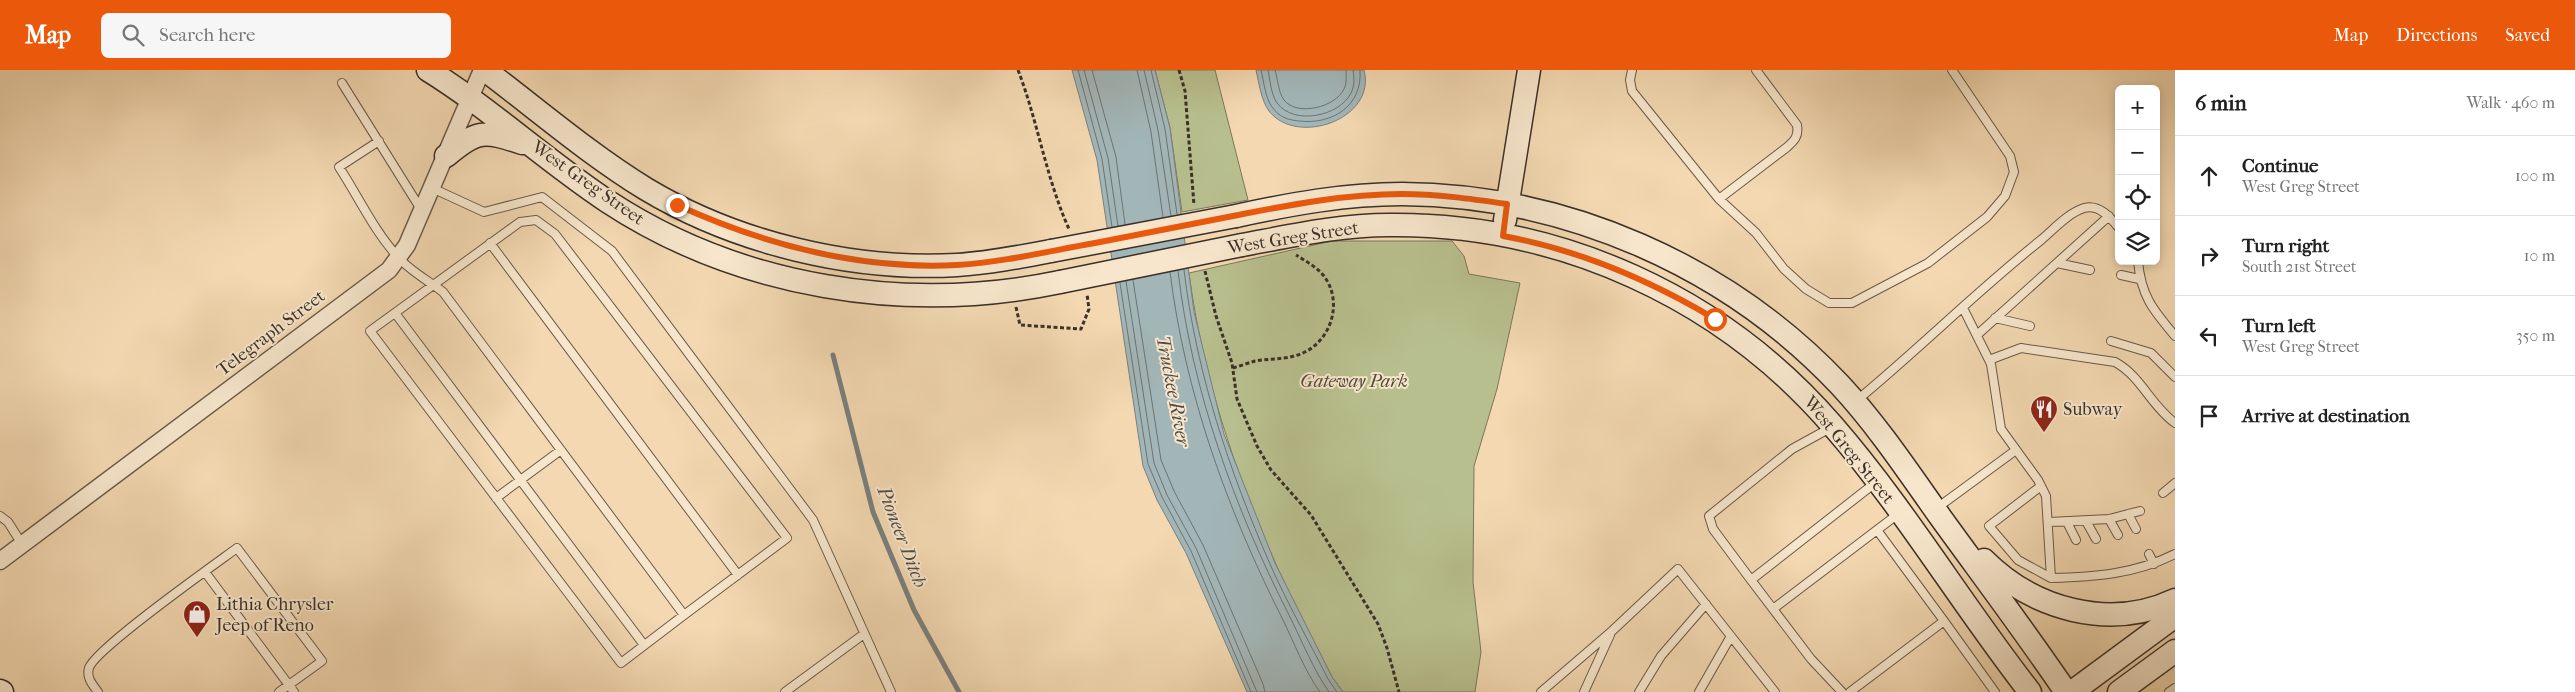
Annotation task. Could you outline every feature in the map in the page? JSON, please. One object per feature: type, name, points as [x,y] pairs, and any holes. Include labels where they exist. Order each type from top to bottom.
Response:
[{"type":"main road","name":"West Greg Street","points":[[428,70],[470,97],[608,201],[664,233],[717,256],[774,275],[837,288],[926,297],[1010,290],[1328,230],[1388,225],[1452,227],[1503,236],[1572,252],[1629,274],[1686,302],[1744,340],[1794,384],[1834,426],[1877,482],[2030,692]]},
{"type":"main road","name":"West Greg Street","points":[[484,70],[615,168],[647,189],[677,205],[746,234],[814,253],[891,264],[947,265],[985,263],[1314,201],[1378,195],[1432,195],[1507,204],[1604,231],[1652,250],[1703,277],[1774,325],[1819,364],[1855,402],[2066,692]]},
{"type":"main road","points":[[1503,236],[1529,70]]},
{"type":"main road","points":[[446,156],[467,139],[482,134],[495,134],[535,147]]},
{"type":"main road","points":[[1744,340],[1801,371],[1827,394],[1840,402],[1855,402]]},
{"type":"main road","points":[[1935,510],[2000,576],[2020,590],[2045,602],[2075,611],[2109,614],[2148,610],[2175,600]]},
{"type":"main road","points":[[2072,692],[2175,616]]},
{"type":"main road","points":[[2119,692],[2175,651]]},
{"type":"street","name":"Telegraph Street","points":[[0,561],[372,283],[399,258],[422,211],[470,97],[484,70]]},
{"type":"lane","points":[[1632,70],[1630,80],[1632,91],[1719,198],[1756,233],[1784,269],[1806,289],[1830,303],[1852,303],[1928,263],[1987,217],[2005,196],[2014,172],[2010,156],[1952,70]]},
{"type":"lane","points":[[1719,198],[1786,148],[1795,140],[1798,132],[1797,125],[1756,70]]},
{"type":"lane","points":[[342,83],[422,211]]},
{"type":"lane","points":[[378,141],[339,167],[399,258],[443,292],[684,615]]},
{"type":"lane","points":[[432,188],[484,212],[542,197],[612,251],[813,520],[891,692]]},
{"type":"lane","points":[[1855,402],[2021,255],[2067,218],[2084,208],[2097,208],[2109,216],[2115,223]]},
{"type":"lane","points":[[1976,335],[2109,216]]},
{"type":"lane","points":[[536,220],[555,234],[787,538],[621,663],[370,331],[490,244],[520,222],[536,220]]},
{"type":"lane","points":[[490,244],[738,575]]},
{"type":"lane","points":[[2057,262],[2090,270]]},
{"type":"lane","points":[[2138,265],[2139,278],[2151,308],[2175,336]]},
{"type":"lane","points":[[2121,275],[2139,278]]},
{"type":"lane","points":[[1963,308],[1989,360],[2001,429],[2046,496],[2051,578]]},
{"type":"lane","points":[[395,313],[644,645]]},
{"type":"lane","points":[[1995,318],[2030,326]]},
{"type":"lane","points":[[2111,341],[2151,353],[2175,377]]},
{"type":"lane","points":[[1989,360],[2021,348],[2116,362],[2128,369],[2157,406],[2175,423]]},
{"type":"lane","points":[[1834,426],[1792,449],[1709,516],[1713,530],[1811,659],[1842,692]]},
{"type":"lane","points":[[496,498],[561,450]]},
{"type":"lane","points":[[1935,510],[2016,450]]},
{"type":"lane","points":[[1751,580],[1877,482]]},
{"type":"lane","points":[[2041,486],[1990,526],[2018,560],[2051,578],[2094,577],[2135,570],[2154,564],[2174,554],[2168,546]]},
{"type":"lane","points":[[2163,493],[2174,488]]},
{"type":"lane","points":[[2049,522],[2109,519],[2140,511]]},
{"type":"lane","points":[[1773,609],[1900,513]]},
{"type":"lane","points":[[2128,514],[2136,529]]},
{"type":"lane","points":[[0,516],[8,522],[22,544]]},
{"type":"lane","points":[[2109,519],[2118,534]]},
{"type":"lane","points":[[2086,521],[2096,539]]},
{"type":"lane","points":[[2067,522],[2076,540]]},
{"type":"lane","points":[[1877,530],[1995,692]]},
{"type":"lane","points":[[98,692],[89,677],[88,670],[97,657],[138,622],[237,548],[322,661],[291,689],[280,692]]},
{"type":"lane","points":[[2149,554],[2154,564]]},
{"type":"lane","points":[[2131,561],[2135,570]]},
{"type":"lane","points":[[2111,565],[2117,574]]},
{"type":"lane","points":[[2089,568],[2094,577]]},
{"type":"lane","points":[[1541,692],[1612,631],[1678,569],[1773,691]]},
{"type":"lane","points":[[205,572],[291,689]]},
{"type":"lane","points":[[1640,692],[1660,656],[1706,604]]},
{"type":"lane","points":[[1850,692],[1944,622]]},
{"type":"lane","points":[[1584,692],[1612,631]]},
{"type":"lane","points":[[785,692],[864,634]]},
{"type":"lane","points":[[1700,692],[1731,636]]},
{"type":"lane","points":[[2169,692],[2175,688]]},
{"type":"path","points":[[1018,70],[1040,135],[1052,188],[1062,213]]},
{"type":"path","points":[[1179,70],[1185,91],[1186,126],[1195,212]]},
{"type":"path","points":[[1233,368],[1256,361],[1291,357],[1306,352],[1321,340],[1330,325],[1333,313],[1332,296],[1326,278],[1315,266],[1290,250]]},
{"type":"path","points":[[1204,262],[1216,316],[1233,368],[1237,399],[1257,446],[1271,470],[1311,515],[1338,562],[1378,624],[1388,648],[1399,692]]},
{"type":"green space","points":[[1155,70],[1215,70],[1248,200],[1182,212],[1170,128]]},
{"type":"green space","name":"Gateway Park","points":[[1332,241],[1452,241],[1464,256],[1469,274],[1520,283],[1497,389],[1474,466],[1473,582],[1481,652],[1475,692],[1343,692],[1332,677],[1295,606],[1260,527],[1233,456],[1202,347],[1189,273]]},
{"type":"water","name":"Truckee River","points":[[1072,70],[1155,70],[1170,128],[1194,312],[1224,434],[1275,563],[1332,677],[1343,692],[1247,692],[1186,553],[1157,500],[1143,466],[1097,160]]},
{"type":"water","points":[[1256,70],[1364,70],[1365,87],[1359,102],[1347,114],[1332,122],[1315,127],[1297,127],[1282,122],[1266,107]]},
{"type":"waterway","name":"Pioneer Ditch","points":[[833,355],[873,512],[914,610],[959,692]]},
{"type":"place","name":"Subway","points":[[2044,433]]},
{"type":"place","name":"Lithia Chrysler Jeep of Reno","points":[[197,638]]},
{"type":"route","points":[[677,205],[746,234],[814,253],[891,264],[955,265],[1009,259],[1314,201],[1401,194],[1458,197],[1507,204],[1503,236],[1535,242],[1602,262],[1658,287],[1715,319]]}]
